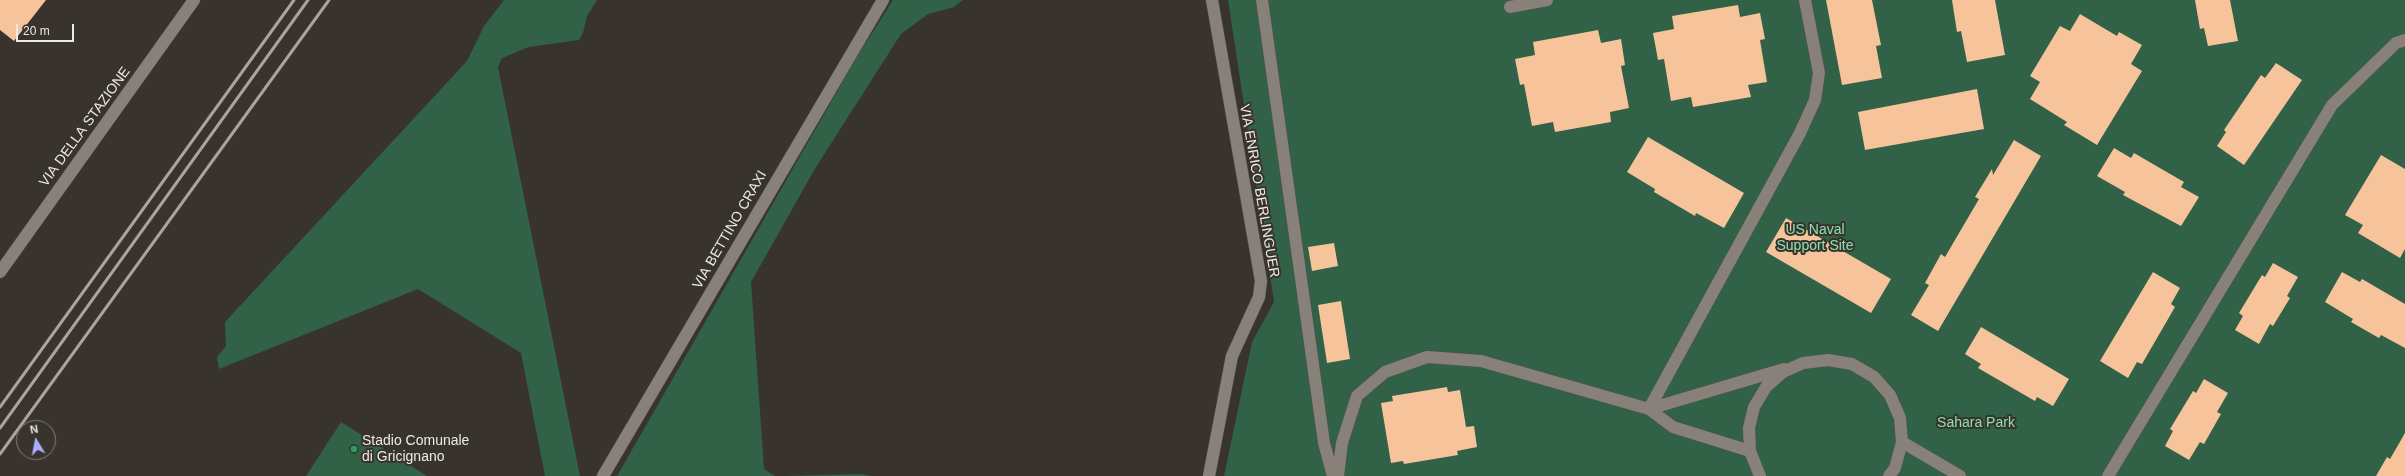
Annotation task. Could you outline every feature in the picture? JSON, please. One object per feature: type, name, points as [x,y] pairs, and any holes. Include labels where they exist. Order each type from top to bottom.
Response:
[{"type":"street","name":"VIA DELLA STAZIONE","points":[[0,272],[194,0]]},
{"type":"street","name":"VIA BETTINO CRAXI","points":[[603,476],[883,0]]},
{"type":"street","name":"VIA ENRICO BERLINGUER","points":[[1209,476],[1232,356],[1259,297],[1261,280],[1212,0]]},
{"type":"street","points":[[1262,0],[1324,443],[1333,476]]},
{"type":"street","points":[[1510,7],[1547,0]]},
{"type":"street","points":[[1649,409],[1800,133],[1815,100],[1819,73],[1805,0]]},
{"type":"street","points":[[2108,476],[2332,105],[2396,43],[2405,40]]},
{"type":"street","points":[[1338,476],[1342,443],[1357,396],[1385,372],[1427,357],[1481,361],[1649,409],[1673,427],[1750,451]]},
{"type":"street","points":[[1649,409],[1803,363],[1828,360],[1852,364],[1874,376],[1890,395],[1900,418],[1902,442],[1895,468],[1889,476]]},
{"type":"street","points":[[1760,476],[1750,451],[1750,421],[1754,407],[1766,387],[1783,372],[1803,363]]},
{"type":"street","points":[[1902,442],[1960,476]]},
{"type":"green space","points":[[504,0],[597,0],[587,16],[583,33],[579,40],[529,47],[502,58],[498,67],[580,476],[545,476],[521,353],[418,289],[219,369],[217,357],[226,346],[225,322],[467,61],[484,26]]},
{"type":"green space","points":[[893,0],[963,0],[954,7],[928,14],[901,34],[816,167],[751,282],[764,469],[775,476],[617,476],[855,60]]},
{"type":"green space","name":"US Naval Support Site","points":[[1228,0],[2405,0],[2405,476],[1224,476],[1252,342],[1274,302]]},
{"type":"green space","name":"Stadio Comunale di Gricignano","points":[[341,422],[427,476],[306,476]]},
{"type":"green space","points":[[860,474],[872,476],[784,476]]},
{"type":"building","points":[[0,0],[46,0],[14,41],[0,30]]},
{"type":"building","points":[[1826,0],[1872,0],[1881,45],[1876,46],[1882,78],[1842,85]]},
{"type":"building","points":[[1952,0],[1995,0],[2005,55],[1967,62],[1961,31],[1957,32]]},
{"type":"building","points":[[2195,0],[2230,0],[2238,41],[2208,46],[2204,28],[2200,29]]},
{"type":"building","points":[[1738,5],[1740,17],[1760,13],[1765,39],[1760,40],[1767,82],[1748,85],[1751,97],[1693,107],[1691,97],[1671,101],[1664,59],[1658,60],[1653,33],[1674,29],[1672,16]]},
{"type":"building","points":[[2080,14],[2117,36],[2119,32],[2142,45],[2131,64],[2142,71],[2097,145],[2064,125],[2067,122],[2030,99],[2040,82],[2030,76],[2060,26],[2070,31]]},
{"type":"building","points":[[1598,30],[1601,43],[1621,39],[1625,65],[1621,66],[1629,108],[1610,112],[1611,122],[1555,132],[1553,122],[1532,126],[1524,84],[1520,85],[1515,59],[1535,55],[1533,42]]},
{"type":"building","points":[[2276,63],[2302,80],[2244,165],[2217,146],[2226,132],[2224,130],[2261,75],[2265,78]]},
{"type":"building","points":[[1977,89],[1984,129],[1865,150],[1858,112]]},
{"type":"building","points":[[1648,137],[1744,193],[1724,228],[1696,213],[1695,216],[1654,192],[1655,189],[1627,172]]},
{"type":"building","points":[[2014,140],[2041,156],[1938,331],[1911,315],[1929,285],[1925,283],[1941,254],[1945,257],[1979,199],[1975,197],[1992,169],[1993,175]]},
{"type":"building","points":[[2114,148],[2131,158],[2134,153],[2184,182],[2181,187],[2199,197],[2181,226],[2123,195],[2125,192],[2097,176]]},
{"type":"building","points":[[2381,155],[2405,169],[2405,249],[2400,258],[2358,233],[2363,225],[2345,215]]},
{"type":"building","points":[[1786,218],[1891,279],[1871,313],[1766,252]]},
{"type":"building","points":[[1334,243],[1338,266],[1312,271],[1308,247]]},
{"type":"building","points":[[2273,263],[2298,277],[2287,296],[2290,298],[2273,326],[2270,324],[2259,344],[2235,330],[2243,316],[2239,313],[2262,275],[2265,277]]},
{"type":"building","points":[[2153,272],[2180,288],[2171,304],[2175,307],[2142,364],[2137,362],[2128,378],[2100,361]]},
{"type":"building","points":[[2342,272],[2360,282],[2362,279],[2405,304],[2405,348],[2381,335],[2379,338],[2351,322],[2353,319],[2325,302]]},
{"type":"building","points":[[1341,301],[1350,359],[1327,363],[1318,305]]},
{"type":"building","points":[[1981,327],[2069,379],[2053,406],[2037,397],[2035,401],[1978,368],[1981,364],[1965,354]]},
{"type":"building","points":[[2204,379],[2228,393],[2217,412],[2221,414],[2204,444],[2200,442],[2189,460],[2165,446],[2173,431],[2170,429],[2193,391],[2196,393]]},
{"type":"building","points":[[1447,387],[1448,392],[1460,390],[1466,427],[1474,426],[1477,447],[1457,451],[1458,455],[1404,464],[1403,461],[1391,463],[1381,403],[1393,401],[1392,396]]},
{"type":"building","points":[[2405,433],[2405,476],[2376,476],[2387,457],[2390,459]]},
{"type":"railway","points":[[0,407],[294,0]]},
{"type":"railway","points":[[0,428],[308,0]]},
{"type":"railway","points":[[0,454],[329,0]]},
{"type":"place","name":"Stadio Comunale di Gricignano","points":[[354,449]]},
{"type":"park label","name":"Sahara Park","points":[[1976,423]]}]
